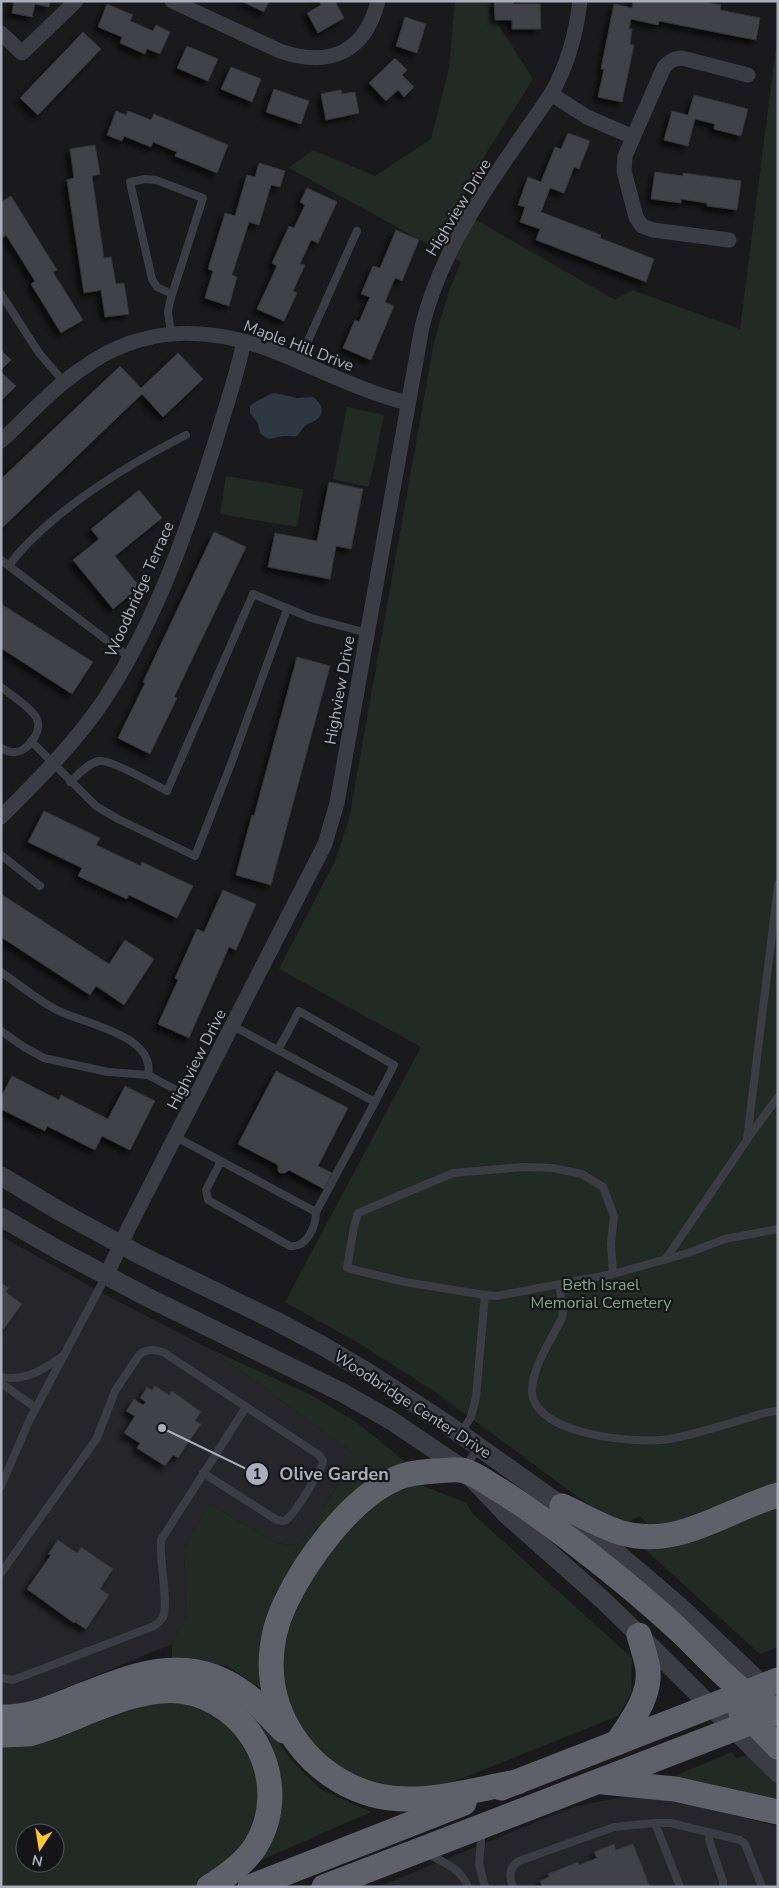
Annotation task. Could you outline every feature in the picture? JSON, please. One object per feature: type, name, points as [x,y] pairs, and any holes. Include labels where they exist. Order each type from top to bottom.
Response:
[{"type":"highway","points":[[298,1745],[280,1711],[273,1689],[271,1668],[274,1632],[283,1609],[294,1587],[335,1529],[368,1495],[386,1483],[420,1472],[463,1470],[519,1502],[601,1564],[674,1625],[766,1689]]},
{"type":"highway","points":[[562,1506],[622,1533],[639,1537],[658,1537],[670,1536],[694,1528],[778,1495]]},
{"type":"highway","points":[[617,1743],[638,1709],[647,1685],[648,1669],[639,1635]]},
{"type":"highway","points":[[1,1717],[16,1717],[38,1712],[143,1673],[166,1670],[189,1671],[211,1676],[240,1690],[255,1702],[313,1761],[333,1777],[358,1790],[383,1797],[402,1799],[426,1798],[517,1782]]},
{"type":"highway","points":[[250,1887],[710,1706],[766,1689]]},
{"type":"highway","points":[[766,1689],[762,1705],[778,1711]]},
{"type":"highway","points":[[1,1736],[29,1734],[128,1698],[157,1691],[169,1690],[193,1694],[206,1698],[226,1709],[245,1726],[260,1748],[268,1771],[270,1798],[265,1824],[254,1849],[240,1865],[209,1887]]},
{"type":"highway","points":[[710,1706],[728,1707],[743,1725],[778,1746]]},
{"type":"highway","points":[[324,1887],[778,1711]]},
{"type":"highway","points":[[595,1781],[681,1790],[778,1812]]},
{"type":"street","points":[[1,33],[22,53],[76,1]]},
{"type":"street","points":[[172,1],[188,8],[206,8],[280,51],[306,58],[322,58],[344,51],[362,38],[370,27],[378,1]]},
{"type":"street","name":"Highview Drive","points":[[106,1276],[120,1245],[321,854],[337,803],[408,403],[425,315],[433,288],[445,260],[472,213],[562,74],[576,32],[580,1]]},
{"type":"street","points":[[729,240],[653,230],[642,226],[638,222],[623,165],[633,137],[664,68],[674,58],[682,58],[748,75]]},
{"type":"street","points":[[550,94],[587,116],[633,137]]},
{"type":"street","name":"Maple Hill Drive","points":[[1,441],[64,382],[85,366],[112,351],[143,339],[172,333],[201,332],[244,341],[299,361],[370,392],[408,403]]},
{"type":"street","name":"Woodbridge Terrace","points":[[1,817],[54,764],[95,712],[129,657],[160,592],[183,536],[204,477],[239,365],[244,341]]},
{"type":"street","name":"Woodbridge Center Drive","points":[[1,1176],[120,1245],[323,1346],[389,1386],[479,1446],[562,1506],[678,1605],[766,1689]]},
{"type":"street","name":"Woodbridge Center Drive","points":[[1,1217],[106,1276],[335,1389],[392,1421],[463,1470],[507,1515],[604,1601],[710,1706]]},
{"type":"street","points":[[743,1725],[778,1773]]},
{"type":"lane","points":[[172,294],[157,287],[152,279],[130,182],[145,179],[156,180],[203,198],[172,294],[168,312],[172,333]]},
{"type":"lane","points":[[299,361],[357,231]]},
{"type":"lane","points":[[1,294],[39,353],[64,382]]},
{"type":"lane","points":[[9,566],[36,536],[81,498],[127,466],[186,435]]},
{"type":"lane","points":[[1,560],[129,657]]},
{"type":"lane","points":[[70,782],[89,765],[102,760],[112,763],[167,791],[252,594],[320,621],[367,633]]},
{"type":"lane","points":[[32,740],[89,801],[103,811],[195,856],[229,770],[287,609]]},
{"type":"lane","points":[[1,687],[36,717],[38,730],[25,749],[18,752],[10,752],[1,748]]},
{"type":"lane","points":[[1,855],[40,886]]},
{"type":"lane","points":[[747,1140],[778,885]]},
{"type":"lane","points":[[1,972],[56,1010],[135,1043],[148,1061],[148,1075]]},
{"type":"lane","points":[[221,1161],[206,1190],[208,1200],[290,1246],[298,1246],[305,1242],[316,1220],[316,1212],[394,1065],[299,1011],[278,1050]]},
{"type":"lane","points":[[233,1026],[375,1102]]},
{"type":"lane","points":[[1,1031],[24,1048],[51,1060],[108,1072],[148,1075],[195,1100]]},
{"type":"lane","points":[[665,1260],[778,1097]]},
{"type":"lane","points":[[176,1137],[316,1212]]},
{"type":"lane","points":[[613,1274],[612,1243],[614,1216],[603,1188],[582,1174],[553,1168],[453,1173],[358,1213],[347,1268],[400,1281],[485,1296],[503,1295],[613,1274],[665,1260],[725,1239],[778,1229]]},
{"type":"lane","points":[[1,1486],[36,1408],[106,1276]]},
{"type":"lane","points":[[559,1284],[563,1312],[562,1318],[539,1364],[532,1388],[535,1404],[542,1413],[550,1418],[584,1432],[610,1438],[644,1440],[670,1438],[778,1411]]},
{"type":"lane","points":[[461,1434],[471,1417],[476,1396],[485,1296]]},
{"type":"lane","points":[[1,1573],[97,1438],[115,1391],[144,1351],[163,1352],[321,1456],[323,1465],[289,1518],[279,1520],[203,1473]]},
{"type":"lane","points":[[1,1377],[17,1378],[30,1376],[64,1355]]},
{"type":"lane","points":[[1,1383],[36,1408]]},
{"type":"lane","points":[[1,1678],[12,1680],[158,1623],[163,1616],[165,1606],[160,1553],[161,1540],[246,1406]]},
{"type":"lane","points":[[463,1470],[479,1446]]},
{"type":"lane","points":[[655,1823],[680,1887]]},
{"type":"lane","points":[[512,1887],[510,1876],[516,1862],[614,1827],[655,1823],[671,1823],[742,1841],[762,1887]]},
{"type":"lane","points":[[482,1825],[479,1864],[485,1887]]},
{"type":"lane","points":[[710,1833],[709,1840],[724,1881],[723,1887]]},
{"type":"lane","points":[[420,1849],[455,1868],[464,1878],[468,1887]]},
{"type":"shaded area","points":[[275,393],[297,398],[313,397],[321,405],[321,414],[316,420],[307,424],[297,436],[267,438],[260,433],[258,423],[250,413],[250,406],[262,398]]},
{"type":"shaded area","points":[[1,1236],[106,1295],[212,1350],[352,1452],[343,1477],[299,1546],[276,1543],[210,1504],[184,1548],[186,1617],[172,1644],[19,1707],[1,1705]]},
{"type":"shaded area","points":[[642,1793],[778,1826],[778,1887],[378,1887],[573,1807]]},
{"type":"green space","name":"Beth Israel Memorial Cemetery","points":[[455,1],[491,1],[490,12],[533,79],[485,155],[457,209],[615,300],[632,290],[740,329],[778,32],[778,1489],[652,1530],[640,1516],[626,1523],[601,1514],[438,1394],[362,1345],[285,1302],[421,1047],[279,969],[335,861],[349,819],[434,342],[449,291],[461,262],[289,168],[313,150],[375,176],[431,139],[449,68]]},
{"type":"green space","points":[[347,407],[384,415],[369,487],[333,479]]},
{"type":"green space","points":[[226,476],[303,489],[297,527],[220,514]]},
{"type":"green space","points":[[212,1350],[311,1395],[356,1422],[407,1463],[293,1567],[259,1641],[262,1689],[225,1665],[172,1663],[172,1644],[186,1617],[184,1548],[210,1504],[276,1543],[299,1546],[343,1477],[352,1452]]},
{"type":"green space","points":[[414,1482],[466,1503],[473,1514],[632,1658],[631,1694],[618,1716],[428,1792],[381,1790],[334,1770],[297,1732],[278,1684],[284,1622],[310,1574],[364,1508]]},
{"type":"green space","points":[[778,1505],[778,1647],[760,1654],[640,1545]]},
{"type":"green space","points":[[195,1679],[262,1718],[291,1760],[320,1789],[371,1812],[248,1866],[270,1846],[282,1777],[266,1743]]},
{"type":"green space","points":[[158,1698],[191,1700],[218,1714],[239,1735],[251,1756],[263,1796],[244,1847],[205,1881],[194,1887],[1,1887],[1,1744]]},
{"type":"green space","points":[[732,1752],[735,1758],[747,1755],[778,1784],[778,1805],[678,1778],[677,1775]]},
{"type":"building","points":[[14,1],[50,1],[49,7],[35,4],[32,17],[12,13]]},
{"type":"building","points":[[241,1],[269,1],[264,12]]},
{"type":"building","points":[[319,1],[335,1],[344,18],[318,33],[307,13],[321,5]]},
{"type":"building","points":[[494,1],[513,1],[513,4],[540,4],[541,29],[512,29],[512,20],[495,20]]},
{"type":"building","points":[[633,1],[700,1],[721,5],[720,10],[760,18],[756,40],[659,21],[658,25],[631,19],[629,29],[632,29],[630,44],[634,45],[622,102],[598,97],[604,69],[601,69],[614,4],[632,8]]},
{"type":"building","points":[[107,4],[133,15],[130,21],[153,31],[156,25],[170,32],[160,54],[147,49],[145,54],[120,43],[122,37],[98,27]]},
{"type":"building","points":[[405,17],[426,24],[417,53],[396,46]]},
{"type":"building","points":[[83,32],[101,49],[38,115],[20,98]]},
{"type":"building","points":[[187,46],[218,59],[208,81],[177,68]]},
{"type":"building","points":[[395,58],[407,70],[402,75],[414,87],[404,97],[398,90],[386,101],[369,83]]},
{"type":"building","points":[[231,67],[261,79],[252,102],[221,89]]},
{"type":"building","points":[[274,89],[309,101],[301,124],[266,112]]},
{"type":"building","points":[[341,90],[342,94],[355,92],[359,113],[326,120],[321,94]]},
{"type":"building","points":[[694,95],[748,109],[741,136],[714,129],[715,124],[695,119],[688,146],[664,140],[672,111],[688,115]]},
{"type":"building","points":[[116,111],[126,115],[128,111],[151,120],[154,114],[228,145],[217,173],[175,156],[177,152],[153,142],[151,147],[124,136],[122,141],[107,135]]},
{"type":"building","points":[[568,133],[590,141],[579,169],[574,167],[564,193],[550,188],[541,212],[601,235],[600,238],[654,259],[646,282],[536,240],[540,229],[520,222],[525,207],[518,205],[528,177],[541,182],[555,147],[561,149]]},
{"type":"building","points":[[95,145],[100,174],[92,176],[104,258],[111,257],[116,284],[124,283],[129,314],[105,317],[101,290],[84,293],[67,180],[74,178],[70,149]]},
{"type":"building","points":[[259,163],[285,171],[280,187],[271,185],[259,225],[249,222],[232,275],[237,277],[229,306],[205,298],[213,271],[208,269],[225,213],[235,216],[247,175],[255,177]]},
{"type":"building","points":[[655,172],[683,176],[683,173],[741,181],[737,210],[707,206],[707,203],[681,199],[681,203],[651,199]]},
{"type":"building","points":[[307,188],[337,202],[318,243],[311,240],[300,264],[305,265],[293,291],[297,293],[284,321],[257,309],[277,266],[272,263],[289,226],[294,228],[305,205],[300,202]]},
{"type":"building","points":[[11,196],[57,270],[53,272],[83,320],[61,333],[31,284],[35,281],[6,235],[1,239],[1,202]]},
{"type":"building","points":[[396,230],[419,240],[402,281],[395,278],[385,302],[394,306],[371,360],[343,348],[355,320],[359,322],[370,297],[361,294],[373,266],[380,268]]},
{"type":"building","points":[[1,350],[11,360],[1,370]]},
{"type":"building","points":[[178,353],[203,379],[163,417],[142,394],[1,529],[1,479],[120,366],[141,388]]},
{"type":"building","points":[[1,372],[16,386],[1,401]]},
{"type":"building","points":[[329,482],[363,489],[351,549],[336,546],[330,579],[268,567],[275,533],[317,541]]},
{"type":"building","points":[[139,490],[162,518],[115,556],[140,587],[113,609],[73,560],[99,539],[91,529]]},
{"type":"building","points":[[214,532],[246,547],[174,697],[177,698],[150,754],[118,738]]},
{"type":"building","points":[[1,604],[93,662],[72,694],[1,648]]},
{"type":"building","points":[[297,657],[330,666],[271,885],[236,875]]},
{"type":"building","points":[[44,811],[100,838],[96,845],[141,866],[142,862],[193,886],[177,918],[129,895],[127,899],[78,876],[82,868],[28,842]]},
{"type":"building","points":[[223,890],[256,904],[236,950],[229,947],[189,1038],[158,1024],[178,980],[175,978],[197,929],[204,932]]},
{"type":"building","points":[[1,894],[109,964],[125,940],[154,959],[124,1005],[96,986],[90,995],[1,937]]},
{"type":"building","points":[[276,1071],[348,1108],[318,1166],[332,1173],[324,1189],[289,1170],[285,1173],[280,1173],[278,1165],[238,1144]]},
{"type":"building","points":[[12,1076],[59,1100],[61,1095],[108,1119],[125,1086],[155,1101],[130,1150],[102,1136],[95,1150],[47,1126],[45,1131],[1,1109],[1,1097]]},
{"type":"building","points":[[1,1283],[9,1288],[6,1292],[22,1304],[4,1329],[1,1328]]},
{"type":"building","points":[[155,1386],[169,1395],[172,1391],[201,1412],[195,1421],[201,1424],[178,1458],[173,1455],[165,1466],[137,1448],[140,1443],[124,1433],[135,1416],[126,1411],[134,1399],[143,1405],[146,1402],[140,1398],[147,1387],[152,1390]]},
{"type":"building","points":[[58,1540],[77,1553],[81,1547],[113,1569],[100,1589],[109,1595],[86,1629],[74,1623],[27,1589],[51,1555],[48,1554]]},
{"type":"building","points":[[614,1844],[616,1850],[633,1844],[650,1887],[542,1887],[540,1881],[549,1877],[548,1874],[578,1862],[579,1865],[597,1858],[594,1852]]},
{"type":"place","name":"Olive Garden","points":[[162,1428]]}]
